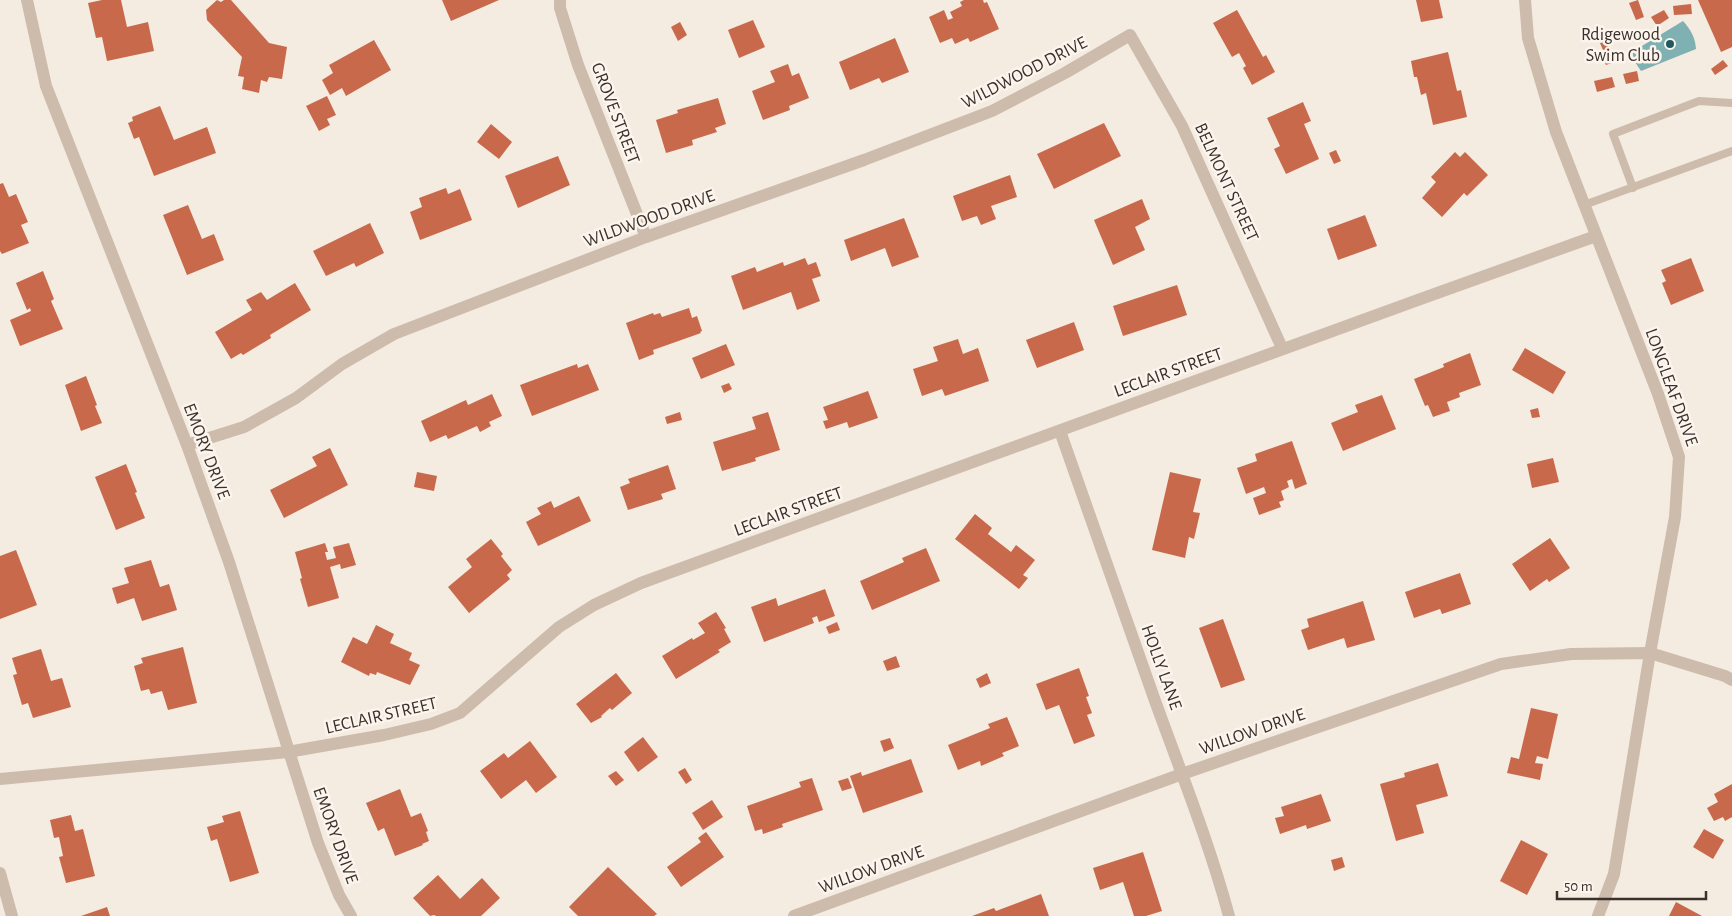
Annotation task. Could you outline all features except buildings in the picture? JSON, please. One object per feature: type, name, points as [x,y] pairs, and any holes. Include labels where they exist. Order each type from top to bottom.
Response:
[{"type":"street","name":"EMORY DRIVE","points":[[27,0],[46,86],[187,445],[229,562],[318,843],[351,916]]},
{"type":"street","name":"GROVE STREET","points":[[560,0],[560,8],[578,65],[646,237]]},
{"type":"street","name":"LONGLEAF DRIVE","points":[[1525,0],[1528,38],[1556,132],[1658,394],[1679,457],[1675,517],[1650,653],[1614,874],[1598,916]]},
{"type":"street","name":"WILDWOOD DRIVE","points":[[187,445],[244,427],[296,398],[342,364],[394,334],[646,237],[864,160],[992,111],[1065,73],[1130,35]]},
{"type":"street","name":"BELMONT STREET","points":[[1130,35],[1182,126],[1282,348]]},
{"type":"street","name":"LECLAIR STREET","points":[[0,779],[288,752],[384,735],[431,724],[460,713],[559,627],[594,605],[641,583],[1282,348],[1596,236]]},
{"type":"street","name":"HOLLY LANE","points":[[1060,430],[1111,580],[1182,774],[1222,892],[1228,916]]},
{"type":"street","name":"WILLOW DRIVE","points":[[794,916],[1182,774],[1501,664],[1571,654],[1650,653],[1725,676],[1732,680]]},
{"type":"street","points":[[0,873],[12,916]]},
{"type":"lane","points":[[1633,188],[1613,134],[1699,101],[1732,103]]},
{"type":"lane","points":[[1584,205],[1732,152]]},
{"type":"water","name":"Rdigewood Swim Club","points":[[1683,21],[1692,34],[1696,49],[1641,71],[1635,62],[1632,52]]},
{"type":"place","name":"Rdigewood Swim Club","points":[[1670,44]]}]
